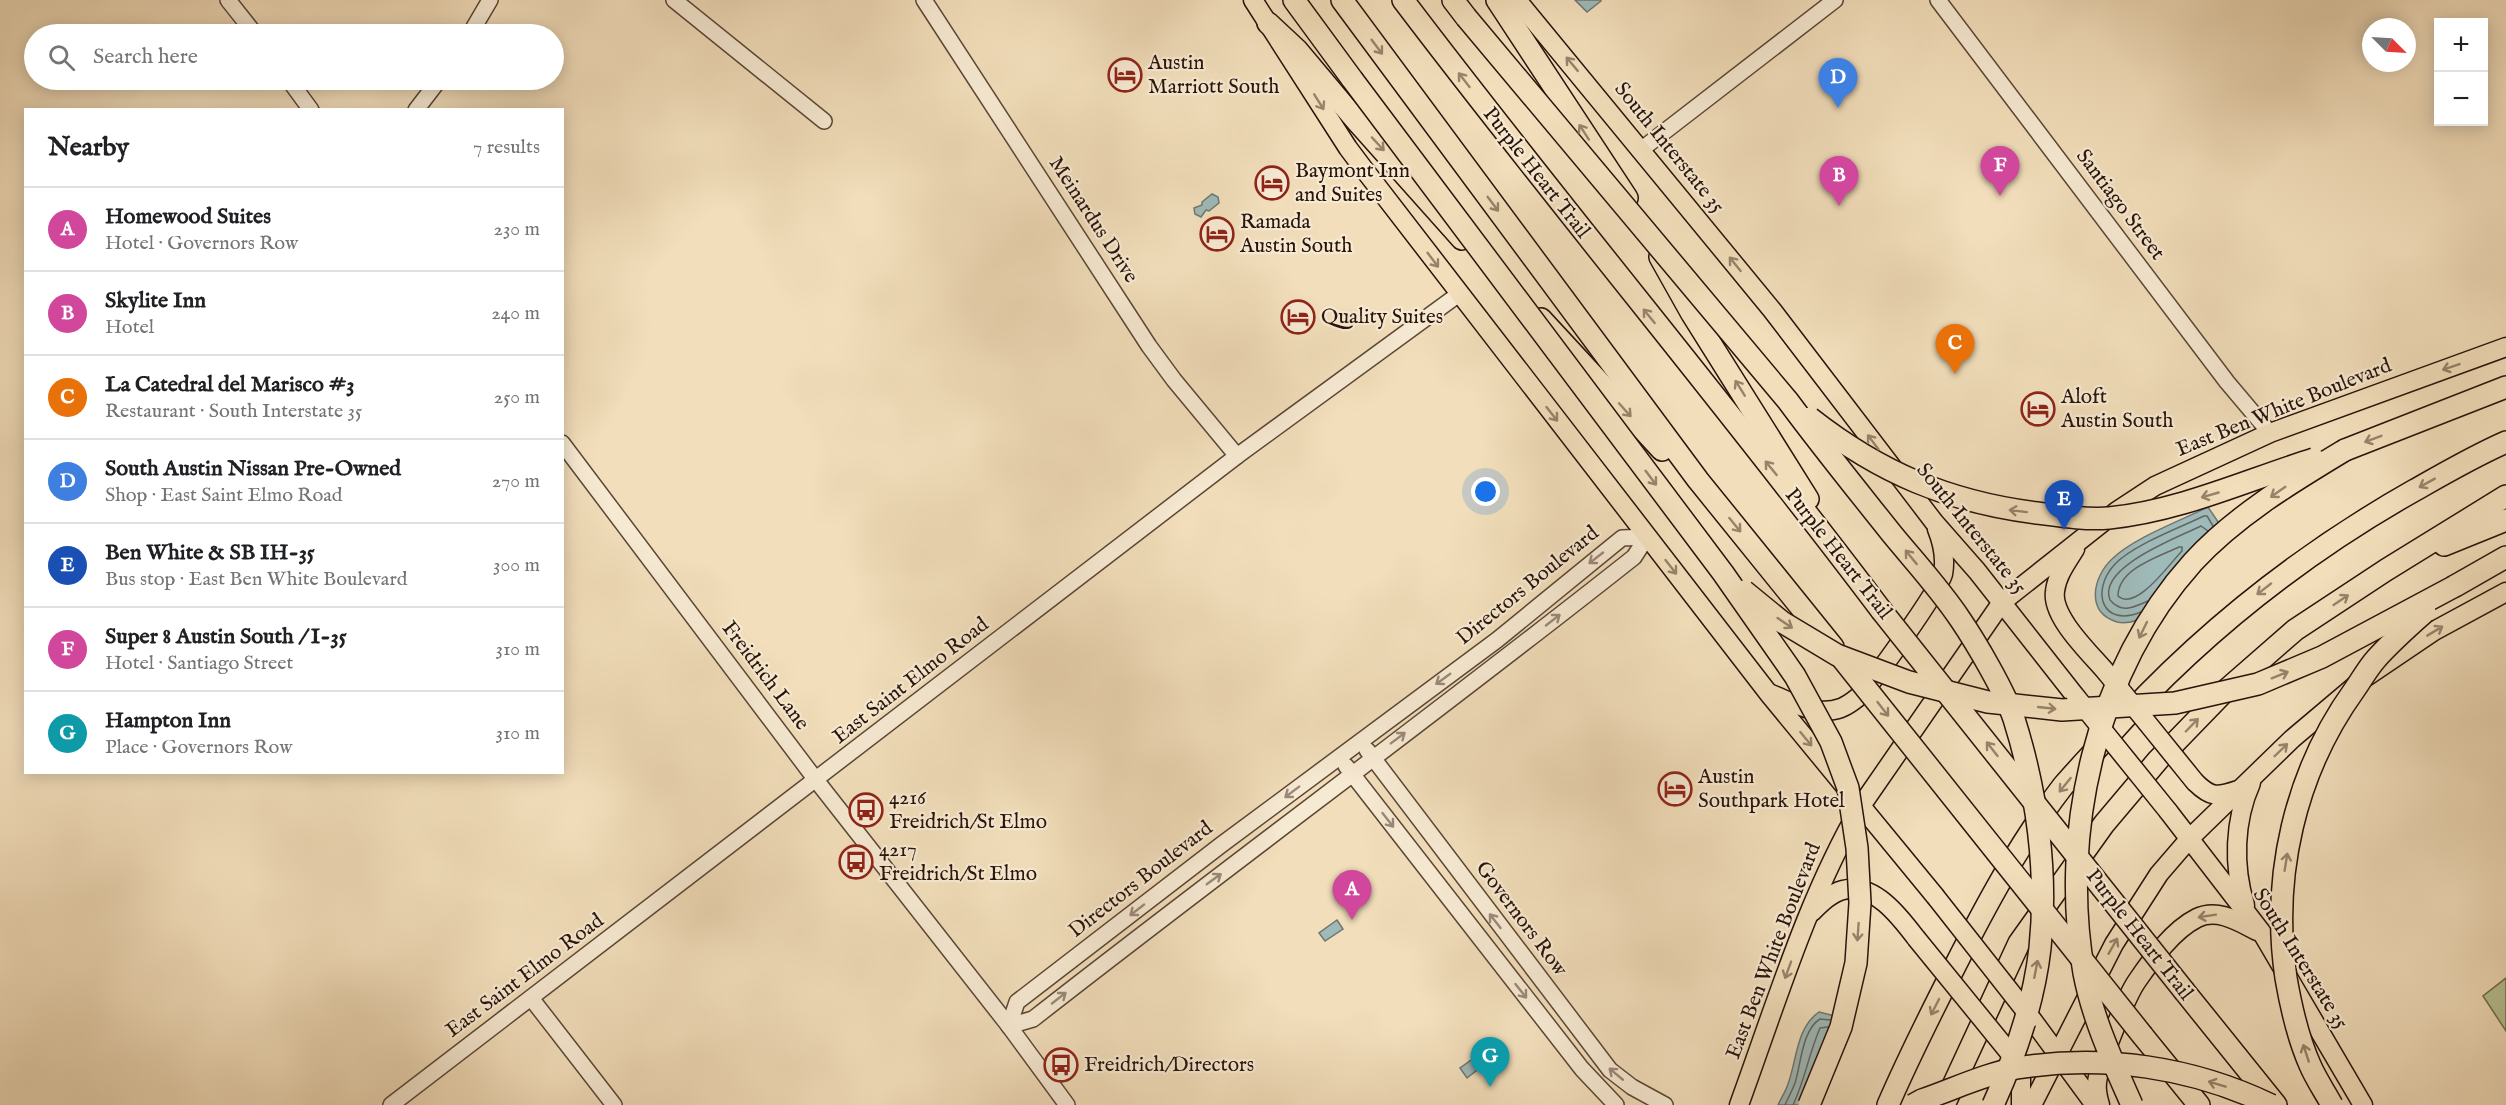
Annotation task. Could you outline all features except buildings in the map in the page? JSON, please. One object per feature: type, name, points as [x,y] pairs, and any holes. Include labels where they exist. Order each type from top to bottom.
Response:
[{"type":"highway","points":[[1294,0],[1723,573],[1795,676],[1831,742],[1848,788],[1857,848],[1860,903],[1856,963],[1841,1027],[1809,1105]]},
{"type":"highway","points":[[1342,0],[1698,480],[2199,1105]]},
{"type":"highway","name":"Purple Heart Trail","points":[[1403,0],[1611,269],[2276,1105]]},
{"type":"highway","points":[[1453,0],[1788,402],[1960,620],[2014,717],[2030,779],[2039,832],[2042,888],[2040,949],[2029,1006],[2003,1084],[1993,1105]]},
{"type":"highway","points":[[1497,0],[1624,193],[1692,314],[1800,483],[1834,547]]},
{"type":"highway","points":[[1268,23],[1297,50],[1354,119],[1451,227],[1563,341],[1653,442],[1698,480]]},
{"type":"highway","points":[[1788,402],[1842,443],[1888,471],[1940,492],[1995,508],[2054,516],[2108,518],[2156,509],[2214,494],[2345,450],[2506,387]]},
{"type":"highway","points":[[1888,1105],[1908,1059],[1978,920],[2022,846],[2064,786],[2124,718],[2188,654],[2264,589],[2368,516],[2478,454],[2506,434]]},
{"type":"highway","points":[[2478,454],[2506,442]]},
{"type":"highway","points":[[2132,1105],[2100,1032],[2084,974],[2076,885],[2082,801],[2098,737],[2124,668],[2148,621],[2193,562],[2249,512],[2345,450]]},
{"type":"highway","points":[[1944,1105],[2019,943],[2104,824],[2158,760],[2223,693],[2295,630],[2386,570],[2506,496]]},
{"type":"highway","points":[[2386,570],[2506,520]]},
{"type":"highway","points":[[1723,573],[1782,622],[1837,655],[1909,682],[1977,699],[2062,710],[2175,703],[2258,684],[2322,657],[2506,556]]},
{"type":"highway","points":[[2332,1105],[2310,1065],[2291,1008],[2281,942],[2282,890],[2300,794],[2318,748],[2343,705],[2375,660],[2408,627],[2455,586]]},
{"type":"highway","points":[[1881,1105],[1908,1059]]},
{"type":"highway","points":[[1913,1105],[2015,1069],[2076,1062],[2106,1062],[2182,1073],[2229,1087],[2271,1105]]},
{"type":"main road","points":[[1253,0],[1348,148],[1459,294],[1769,694],[1935,896],[2031,1018],[2095,1105]]},
{"type":"main road","name":"South Interstate 35","points":[[1517,0],[1642,149],[1772,310],[1934,522],[1977,570],[2076,698],[2190,838],[2262,933],[2363,1105]]},
{"type":"main road","name":"East Ben White Boulevard","points":[[1739,1105],[1808,915],[1841,841],[1861,806],[2002,602],[2082,537],[2155,486],[2271,433],[2506,347]]},
{"type":"main road","points":[[1769,694],[1809,710],[1830,711],[1844,707],[1857,698],[1871,682],[1939,585],[1945,560],[1943,544],[1934,522]]},
{"type":"main road","points":[[2082,537],[2060,574],[2054,592],[2057,608],[2064,622],[2195,782],[2212,795],[2223,795],[2239,790]]},
{"type":"main road","points":[[2032,1105],[2114,944],[2159,874],[2190,838],[2292,739],[2363,679],[2434,631],[2506,592]]},
{"type":"main road","points":[[2249,916],[2239,885],[2236,852],[2243,800],[2254,775]]},
{"type":"main road","points":[[1808,915],[1827,898],[1845,890],[1864,892],[1894,909],[2013,1057],[2021,1076],[2022,1105]]},
{"type":"main road","points":[[2100,1105],[2096,1084],[2100,1067],[2136,982],[2176,933],[2198,918],[2214,914],[2228,917],[2262,933]]},
{"type":"street","points":[[228,0],[247,24]]},
{"type":"street","points":[[476,24],[490,0]]},
{"type":"street","points":[[674,0],[824,121]]},
{"type":"street","name":"Meinardus Drive","points":[[924,0],[1149,346],[1237,456]]},
{"type":"street","points":[[1642,149],[1835,0]]},
{"type":"street","name":"Santiago Street","points":[[1938,0],[2227,382],[2271,433]]},
{"type":"street","points":[[296,90],[310,108]]},
{"type":"street","points":[[418,108],[431,90]]},
{"type":"street","name":"East Saint Elmo Road","points":[[391,1105],[1237,456],[1459,294]]},
{"type":"street","name":"Freidrich Lane","points":[[564,445],[816,780],[1009,1026],[1067,1105]]},
{"type":"street","name":"Directors Boulevard","points":[[1009,1026],[1017,1002],[1360,741],[1497,640],[1622,538],[1647,537]]},
{"type":"street","name":"Directors Boulevard","points":[[1009,1026],[1033,1019],[1189,897],[1509,655],[1634,556],[1647,537]]},
{"type":"street","points":[[1497,640],[1509,655]]},
{"type":"street","name":"Governors Row","points":[[1360,741],[1610,1070],[1632,1087],[1665,1105]]},
{"type":"street","name":"Governors Row","points":[[1339,757],[1582,1069],[1616,1105]]},
{"type":"street","points":[[531,998],[614,1105]]},
{"type":"green space","points":[[2506,978],[2506,1031],[2483,996]]},
{"type":"water","points":[[1575,0],[1600,0],[1601,1],[1587,12]]},
{"type":"water","points":[[1212,194],[1218,197],[1219,203],[1209,211],[1206,210],[1201,217],[1195,214],[1194,208],[1202,205],[1202,202]]},
{"type":"water","points":[[2208,507],[2229,538],[2159,610],[2142,619],[2127,623],[2117,622],[2107,617],[2100,610],[2095,594],[2105,566],[2121,551],[2144,537]]},
{"type":"water","points":[[1337,920],[1343,929],[1325,941],[1319,933]]},
{"type":"water","points":[[1819,1012],[1839,1017],[1820,1105],[1778,1105],[1791,1075],[1801,1035],[1811,1019]]},
{"type":"water","points":[[1474,1058],[1481,1067],[1467,1078],[1460,1068]]},
{"type":"place","name":"Austin Marriott South","points":[[1125,75]]},
{"type":"place","name":"South Austin Nissan Pre-Owned","points":[[1838,108]]},
{"type":"place","name":"Baymont Inn and Suites","points":[[1272,183]]},
{"type":"place","name":"Super 8 Austin South / I-35","points":[[2000,196]]},
{"type":"place","name":"Skylite Inn","points":[[1839,206]]},
{"type":"place","name":"Ramada Austin South","points":[[1217,234]]},
{"type":"place","name":"Quality Suites","points":[[1298,317]]},
{"type":"place","name":"La Catedral del Marisco #3","points":[[1955,374]]},
{"type":"place","name":"Aloft Austin South","points":[[2038,409]]},
{"type":"place","name":"Ben White & SB IH-35","points":[[2064,530]]},
{"type":"place","name":"Austin Southpark Hotel","points":[[1675,789]]},
{"type":"place","name":"4216 Freidrich/St Elmo","points":[[866,810]]},
{"type":"place","name":"4217 Freidrich/St Elmo","points":[[856,862]]},
{"type":"place","name":"Homewood Suites","points":[[1352,920]]},
{"type":"place","name":"Freidrich/Directors","points":[[1061,1065]]},
{"type":"place","name":"Hampton Inn","points":[[1490,1087]]}]
